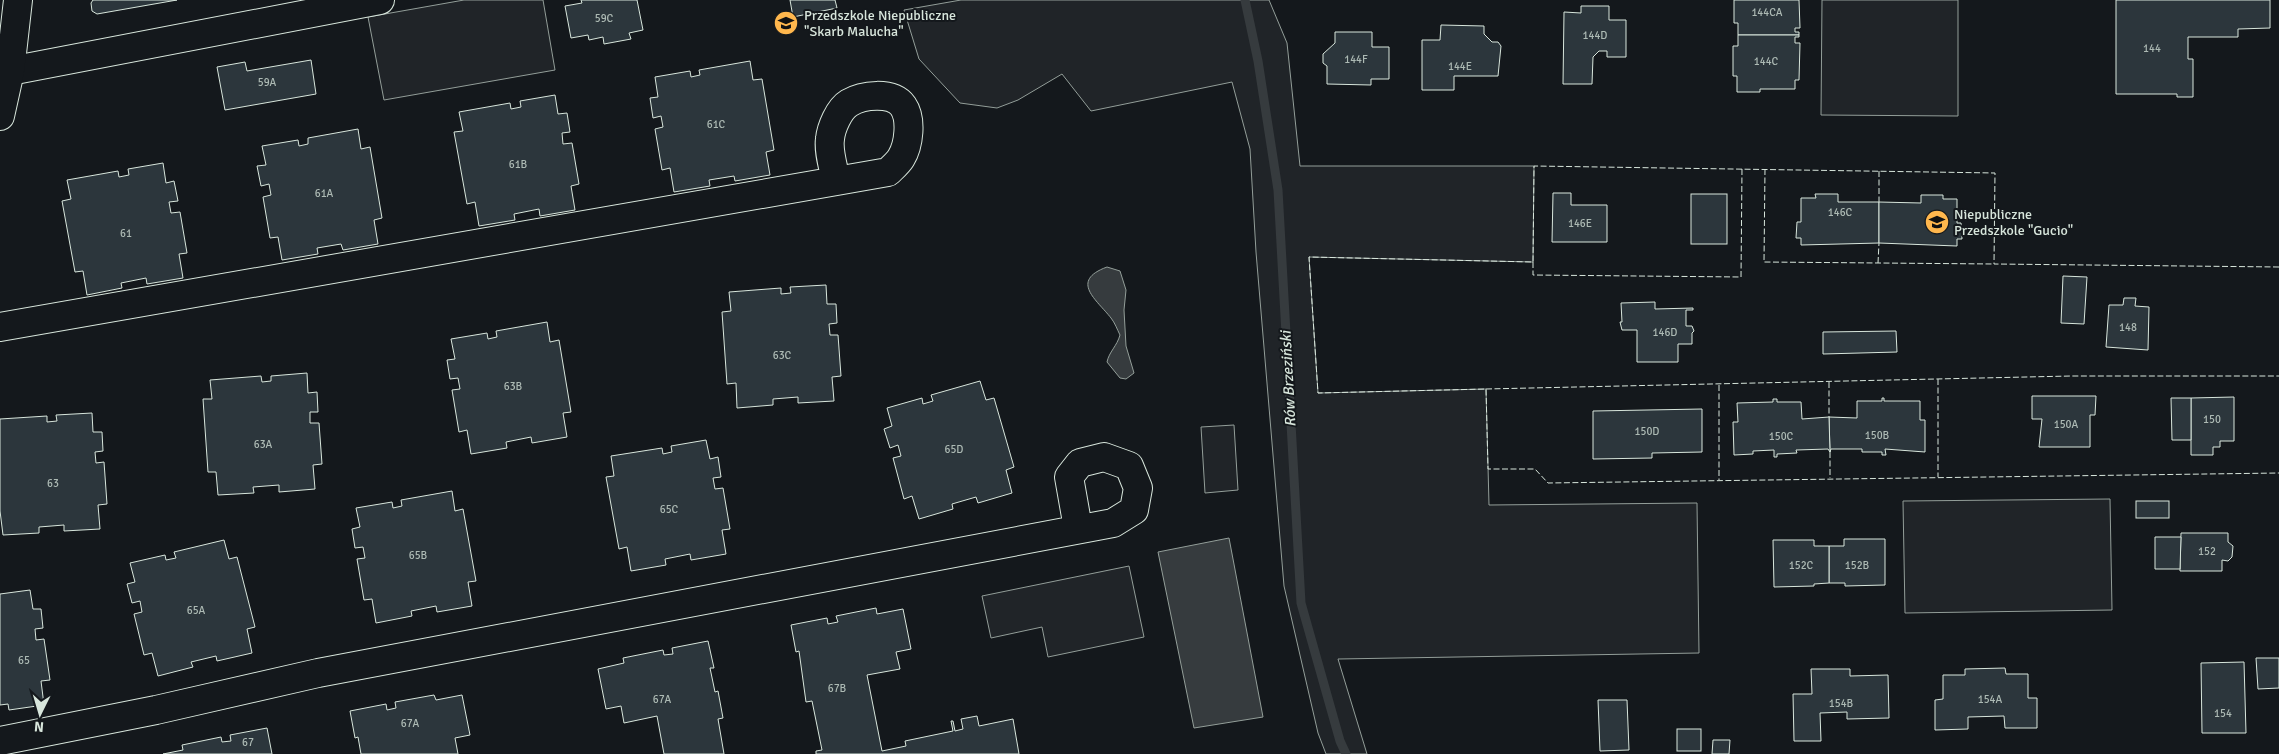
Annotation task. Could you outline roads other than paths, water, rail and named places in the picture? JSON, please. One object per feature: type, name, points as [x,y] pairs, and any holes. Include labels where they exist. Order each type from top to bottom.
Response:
[{"type":"street","points":[[0,116],[10,70],[18,0]]},
{"type":"street","points":[[10,70],[380,0]]},
{"type":"street","points":[[0,327],[836,181]]},
{"type":"street","points":[[0,741],[156,710],[318,673],[1078,528]]},
{"type":"waterway","name":"Rów Brzeziński","points":[[1245,0],[1258,61],[1278,190],[1301,603],[1340,741],[1346,754]]},
{"type":"place","name":"Przedszkole Niepubliczne \"Skarb Malucha\"","points":[[786,23]]},
{"type":"place","name":"Niepubliczne Przedszkole \"Gucio\"","points":[[1937,222]]}]
